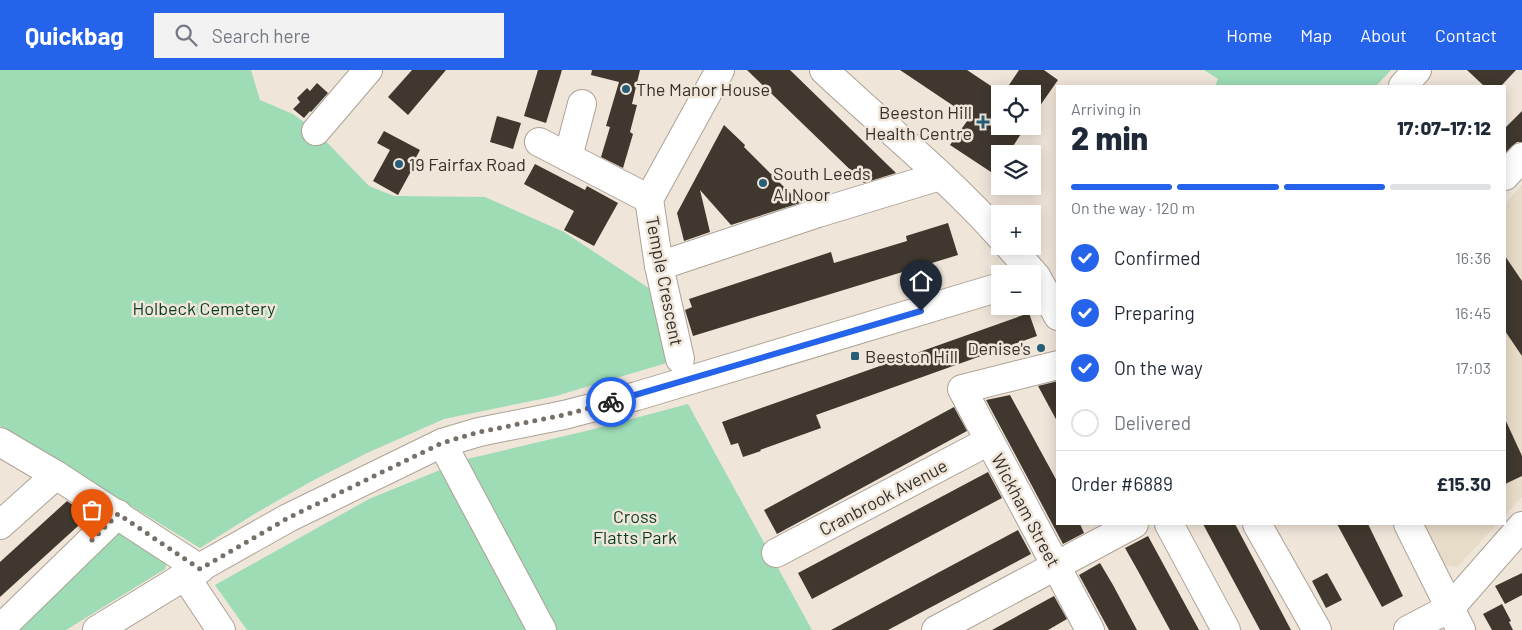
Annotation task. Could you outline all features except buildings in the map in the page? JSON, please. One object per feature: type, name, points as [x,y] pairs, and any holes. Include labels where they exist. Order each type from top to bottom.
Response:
[{"type":"street","name":"Temple Crescent","points":[[680,359],[659,266],[649,199],[720,70]]},
{"type":"street","points":[[824,70],[940,176],[991,226]]},
{"type":"street","points":[[1403,85],[1417,70]]},
{"type":"street","points":[[316,130],[363,72]]},
{"type":"street","points":[[568,157],[582,104]]},
{"type":"street","points":[[539,142],[649,199]]},
{"type":"street","points":[[1506,175],[1522,157]]},
{"type":"street","points":[[659,266],[818,213],[940,176]]},
{"type":"street","points":[[1020,255],[1042,275],[1056,311]]},
{"type":"street","points":[[110,626],[193,572],[288,518],[442,443],[479,432],[564,415],[637,396],[991,290]]},
{"type":"street","name":"Wickham Street","points":[[1056,365],[962,389],[1090,630]]},
{"type":"street","name":"Cranbrook Avenue","points":[[776,553],[989,441]]},
{"type":"street","points":[[0,442],[118,514],[193,572],[221,630]]},
{"type":"street","points":[[442,443],[542,630]]},
{"type":"street","points":[[0,525],[56,475]]},
{"type":"street","points":[[0,629],[118,514]]},
{"type":"street","points":[[936,630],[1132,525]]},
{"type":"street","points":[[1170,525],[1226,630]]},
{"type":"street","points":[[1258,525],[1317,630]]},
{"type":"street","points":[[1408,525],[1455,619]]},
{"type":"street","points":[[1408,630],[1455,619],[1522,526]]},
{"type":"shaded area","points":[[1522,185],[1522,497],[1506,514],[1506,203]]},
{"type":"shaded area","points":[[1424,525],[1496,525],[1457,567],[1444,565]]},
{"type":"green space","name":"Holbeck Cemetery","points":[[0,70],[251,70],[260,100],[293,114],[316,131],[369,186],[394,196],[485,197],[564,232],[667,300],[680,359],[556,396],[444,419],[367,453],[312,481],[200,548],[0,426]]},
{"type":"green space","points":[[1204,70],[1391,70],[1377,85],[1215,85],[1218,79]]},
{"type":"green space","name":"Cross Flatts Park","points":[[688,404],[812,630],[247,630],[215,585],[369,499],[467,459],[586,431]]},
{"type":"green space","points":[[113,529],[164,561],[166,564],[165,569],[66,630],[5,630]]},
{"type":"way so far","points":[[92,540],[118,514],[200,569],[288,518],[442,443],[479,432],[564,415],[611,402]]},
{"type":"place","name":"The Manor House","points":[[626,89]]},
{"type":"place","name":"Beeston Hill Health Centre","points":[[983,122]]},
{"type":"place","name":"19 Fairfax Road","points":[[399,164]]},
{"type":"place","name":"South Leeds Al Noor","points":[[763,183]]},
{"type":"place","name":"Denise's","points":[[1041,348]]},
{"type":"place","name":"Beeston Hill","points":[[855,356]]},
{"type":"route","points":[[611,402],[637,396],[805,344],[921,311]]}]
